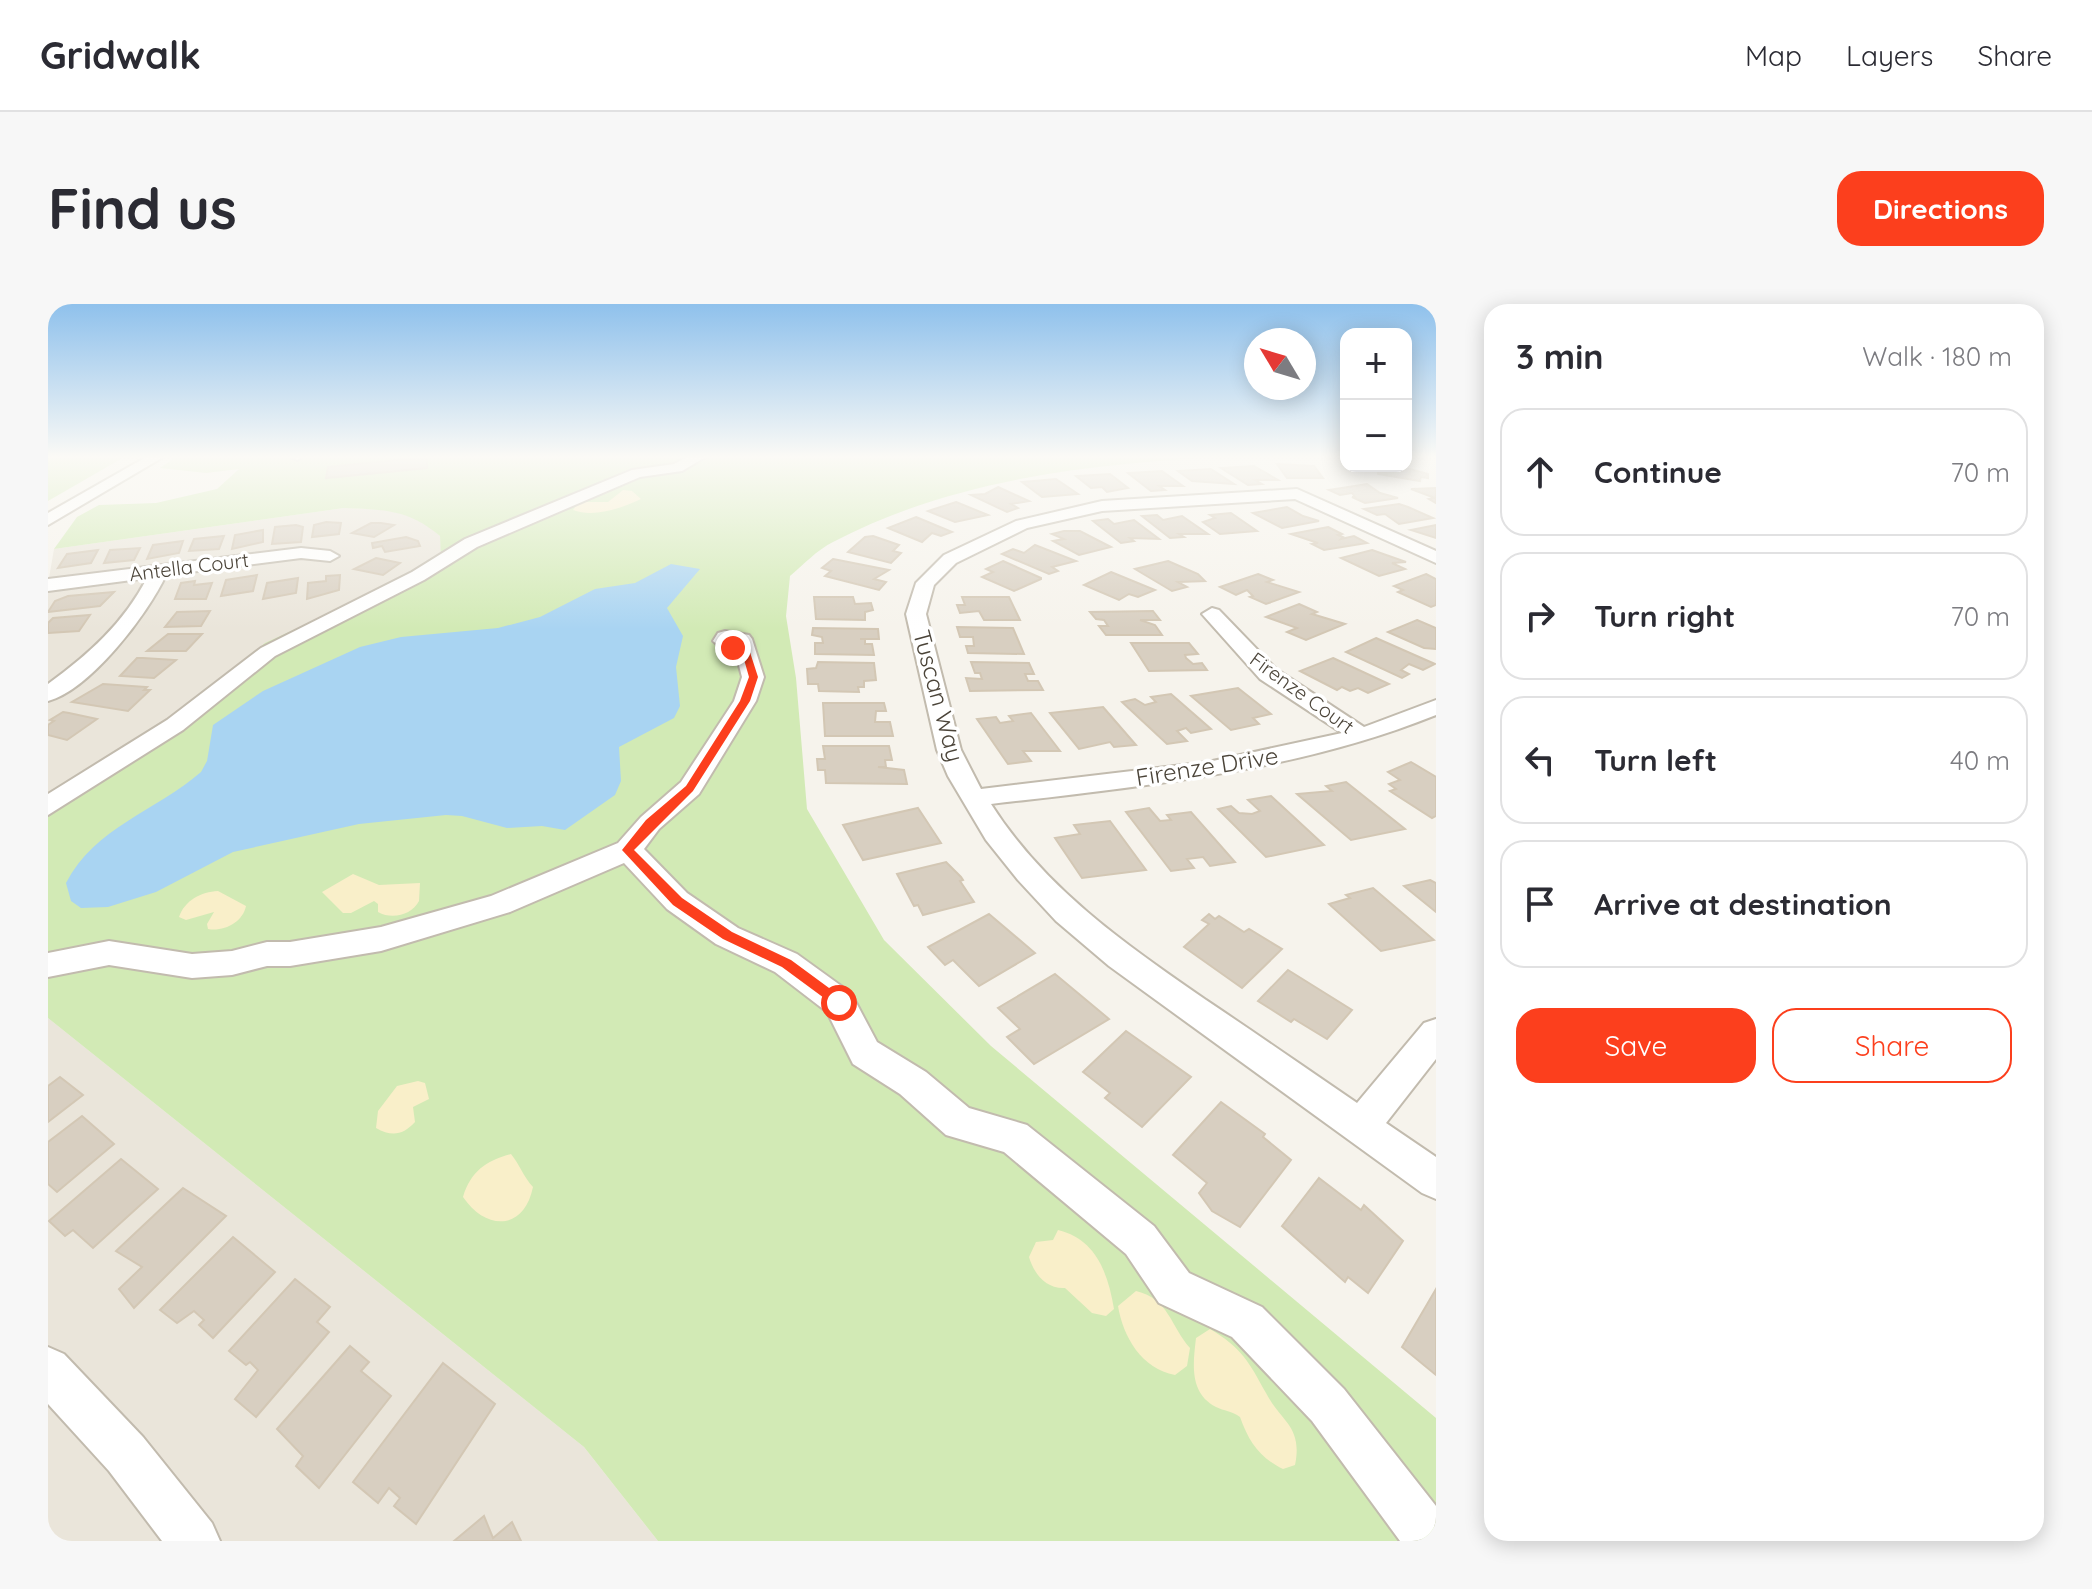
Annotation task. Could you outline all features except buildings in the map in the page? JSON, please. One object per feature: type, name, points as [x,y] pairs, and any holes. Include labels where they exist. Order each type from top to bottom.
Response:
[{"type":"street","points":[[48,806],[175,725],[257,659],[429,571],[463,548],[543,514]]},
{"type":"street","name":"Tuscan Way","points":[[1058,514],[977,543],[936,570],[918,598],[918,629],[949,750],[972,798],[1028,873],[1088,932],[1436,1180]]},
{"type":"street","name":"Tuscan Way","points":[[1345,514],[1436,558]]},
{"type":"street","name":"Antella Court","points":[[48,585],[301,553],[330,556]]},
{"type":"street","points":[[48,694],[91,662],[122,632],[140,609],[159,571]]},
{"type":"street","name":"Firenze Court","points":[[1212,614],[1268,674],[1362,736]]},
{"type":"street","points":[[48,965],[109,953],[192,966],[232,963],[267,954],[290,954],[381,939],[500,904],[628,850],[650,823],[690,788],[745,701],[753,677],[744,646]]},
{"type":"street","name":"Firenze Drive","points":[[972,798],[1247,763],[1362,736],[1436,707]]},
{"type":"street","points":[[628,850],[677,901],[727,936],[786,963],[839,1003],[865,1053],[913,1083],[959,1123],[1014,1137],[1140,1240],[1174,1288],[1247,1322],[1328,1405],[1431,1541]]},
{"type":"street","points":[[1361,1127],[1436,1033]]},
{"type":"street","points":[[48,1370],[126,1454],[194,1541]]},
{"type":"shaded area","points":[[303,514],[403,514],[418,517],[440,536],[442,557],[202,697],[48,803],[48,584],[54,549]]},
{"type":"shaded area","points":[[48,1018],[584,1447],[658,1541],[48,1541]]},
{"type":"green space","points":[[83,514],[303,514],[54,549],[77,517]]},
{"type":"green space","points":[[398,514],[897,514],[833,542],[790,576],[786,616],[796,678],[807,809],[884,940],[991,1046],[1436,1418],[1436,1541],[658,1541],[584,1447],[48,1018],[48,803],[202,697],[265,643],[418,573],[441,557],[440,536]]},
{"type":"sand","points":[[353,874],[379,885],[420,883],[419,901],[412,910],[395,916],[378,912],[378,904],[374,901],[351,913],[343,913],[322,892]]},
{"type":"sand","points":[[218,891],[246,906],[241,917],[232,925],[208,929],[207,924],[214,912],[186,920],[179,917],[194,898]]},
{"type":"sand","points":[[418,1081],[425,1083],[429,1099],[413,1107],[415,1122],[397,1133],[376,1128],[378,1111],[397,1086]]},
{"type":"sand","points":[[511,1154],[533,1187],[528,1201],[522,1212],[513,1218],[503,1221],[482,1216],[463,1197],[470,1180],[481,1168]]},
{"type":"sand","points":[[1058,1230],[1082,1241],[1098,1259],[1114,1309],[1106,1316],[1092,1313],[1065,1288],[1047,1283],[1034,1269],[1029,1257],[1036,1242],[1053,1240]]},
{"type":"sand","points":[[1136,1291],[1162,1306],[1190,1348],[1187,1366],[1175,1375],[1163,1372],[1144,1359],[1124,1329],[1118,1306]]},
{"type":"sand","points":[[1210,1329],[1244,1356],[1289,1425],[1296,1441],[1295,1465],[1283,1469],[1267,1459],[1251,1441],[1240,1417],[1216,1407],[1201,1394],[1194,1368],[1196,1338]]},
{"type":"water","points":[[671,564],[700,569],[667,608],[683,636],[676,667],[680,706],[674,718],[619,747],[621,781],[615,795],[565,830],[542,826],[507,828],[446,815],[359,824],[233,852],[156,892],[108,907],[81,908],[71,901],[66,883],[78,864],[110,834],[201,772],[207,761],[213,725],[263,691],[360,647],[401,637],[498,628],[540,617],[595,589],[635,583]]},
{"type":"route","points":[[733,648],[744,646],[753,677],[745,701],[690,788],[650,823],[628,850],[677,901],[727,936],[786,963],[839,1003]]}]
